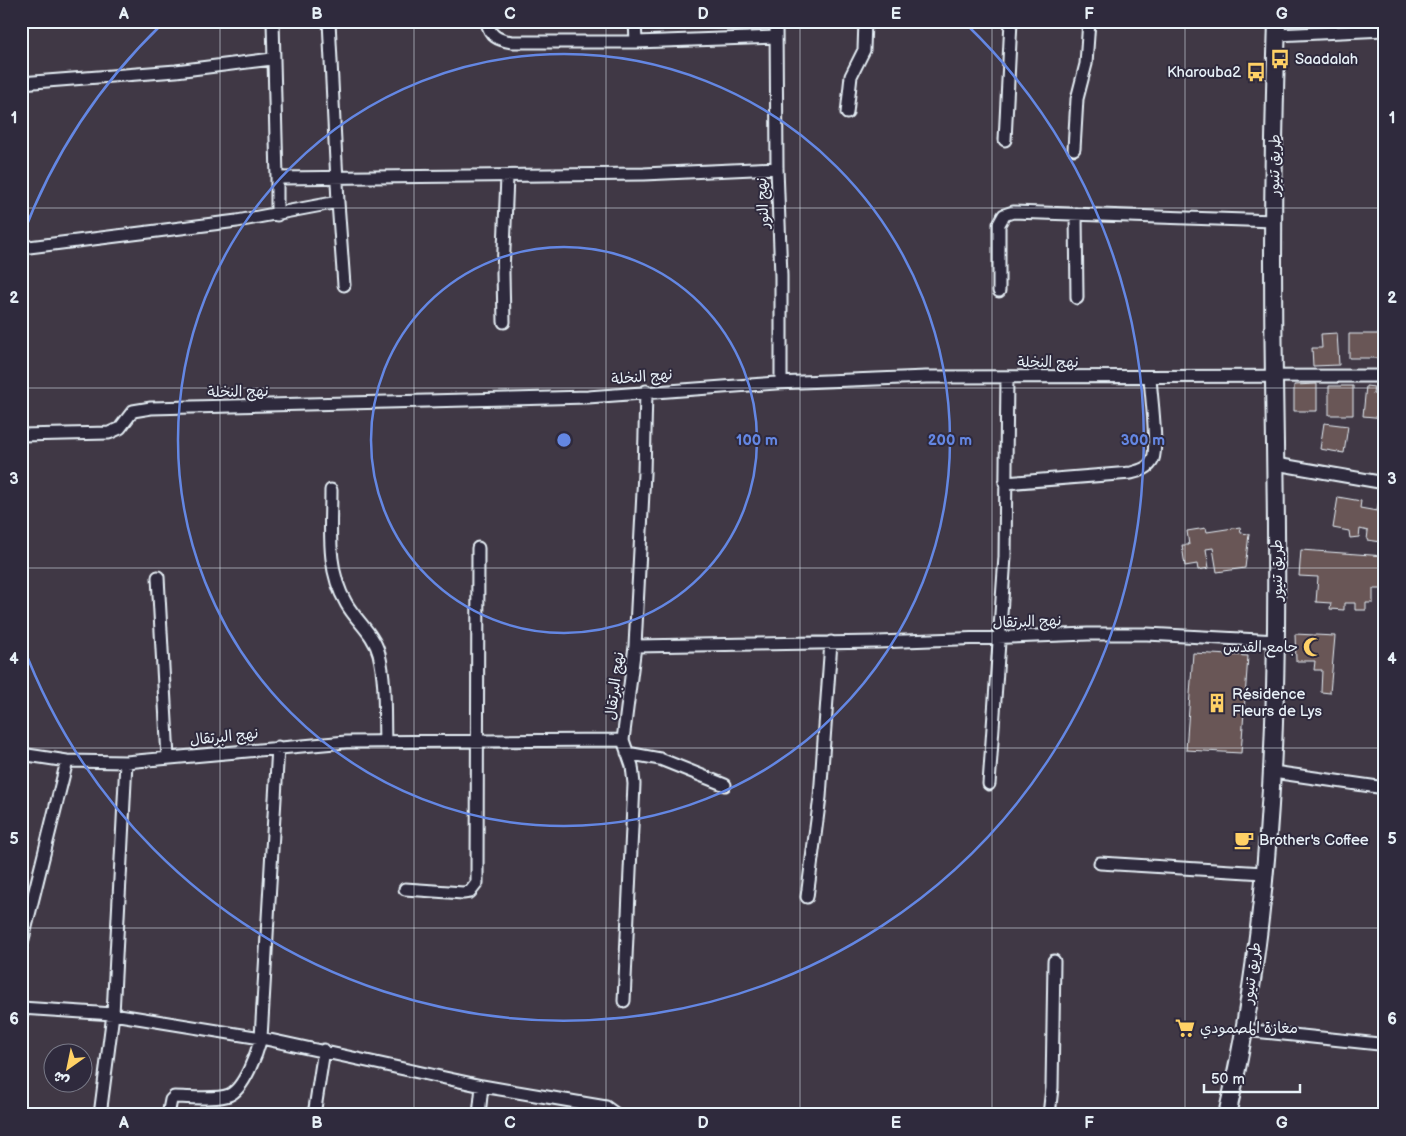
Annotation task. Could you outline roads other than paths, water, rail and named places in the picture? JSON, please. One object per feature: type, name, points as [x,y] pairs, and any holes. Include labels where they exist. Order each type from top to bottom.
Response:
[{"type":"main road","name":"طريق تنيور","points":[[1227,1115],[1244,1030],[1264,873],[1274,772],[1278,641],[1274,378],[1277,28]]},
{"type":"street","points":[[272,21],[277,215]]},
{"type":"street","points":[[329,21],[336,179],[344,285]]},
{"type":"street","points":[[487,21],[492,35],[498,39],[512,42],[636,42],[775,37]]},
{"type":"street","points":[[635,21],[636,42]]},
{"type":"street","name":"نهج النور","points":[[776,21],[776,168],[781,276],[781,382]]},
{"type":"street","points":[[847,113],[851,76],[864,50],[865,21]]},
{"type":"street","points":[[1005,140],[1011,21]]},
{"type":"street","points":[[1074,149],[1077,99],[1086,64],[1089,21]]},
{"type":"street","points":[[1277,28],[1385,30]]},
{"type":"street","points":[[21,83],[79,81],[272,59]]},
{"type":"street","points":[[277,178],[508,177],[644,174],[776,168]]},
{"type":"street","points":[[504,322],[503,273],[508,177]]},
{"type":"street","points":[[21,248],[277,215],[338,202]]},
{"type":"street","points":[[999,290],[999,224],[1004,215],[1013,212],[1274,220]]},
{"type":"street","points":[[1076,214],[1077,298]]},
{"type":"street","name":"نهج النخلة","points":[[21,436],[109,433],[120,428],[133,411],[151,408],[588,397],[781,382],[926,377],[1274,378],[1385,376]]},
{"type":"street","points":[[989,784],[1001,637],[1007,377]]},
{"type":"street","points":[[1006,483],[1131,473],[1148,466],[1153,459],[1154,446],[1150,377]]},
{"type":"street","points":[[635,646],[646,391]]},
{"type":"street","points":[[1276,464],[1385,483]]},
{"type":"street","points":[[331,490],[331,557],[334,575],[346,604],[372,637],[379,652],[383,672],[385,742]]},
{"type":"street","points":[[405,889],[463,893],[474,889],[476,883],[478,548]]},
{"type":"street","points":[[158,577],[168,758]]},
{"type":"street","name":"نهج البرتقال","points":[[21,754],[67,761],[126,762],[346,742],[623,740],[635,646],[1146,634],[1278,641]]},
{"type":"street","points":[[807,897],[820,797],[831,642]]},
{"type":"street","points":[[623,740],[634,784],[624,1001]]},
{"type":"street","points":[[168,1115],[174,1098],[225,1096],[235,1092],[256,1054],[261,1038],[278,747]]},
{"type":"street","points":[[627,753],[660,759],[725,784]]},
{"type":"street","points":[[21,947],[67,761]]},
{"type":"street","points":[[100,1115],[113,1014],[126,762]]},
{"type":"street","points":[[1274,772],[1385,788]]},
{"type":"street","points":[[1100,863],[1264,873]]},
{"type":"street","points":[[1050,1115],[1054,961]]},
{"type":"street","points":[[21,1008],[113,1014],[261,1038],[324,1050],[482,1086],[606,1107],[617,1115]]},
{"type":"street","points":[[1244,1030],[1379,1044]]},
{"type":"street","points":[[314,1115],[324,1050]]},
{"type":"street","points":[[479,1115],[482,1086]]},
{"type":"place","name":"Saadalah","points":[[1280,59]]},
{"type":"place","name":"Kharouba2","points":[[1256,72]]},
{"type":"place","name":"جامع القدس","points":[[1313,647]]},
{"type":"place","name":"Résidence Fleurs de Lys","points":[[1217,703]]},
{"type":"place","name":"Brother's Coffee","points":[[1244,840]]},
{"type":"place","name":"مغازة المصمودي","points":[[1185,1028]]}]
